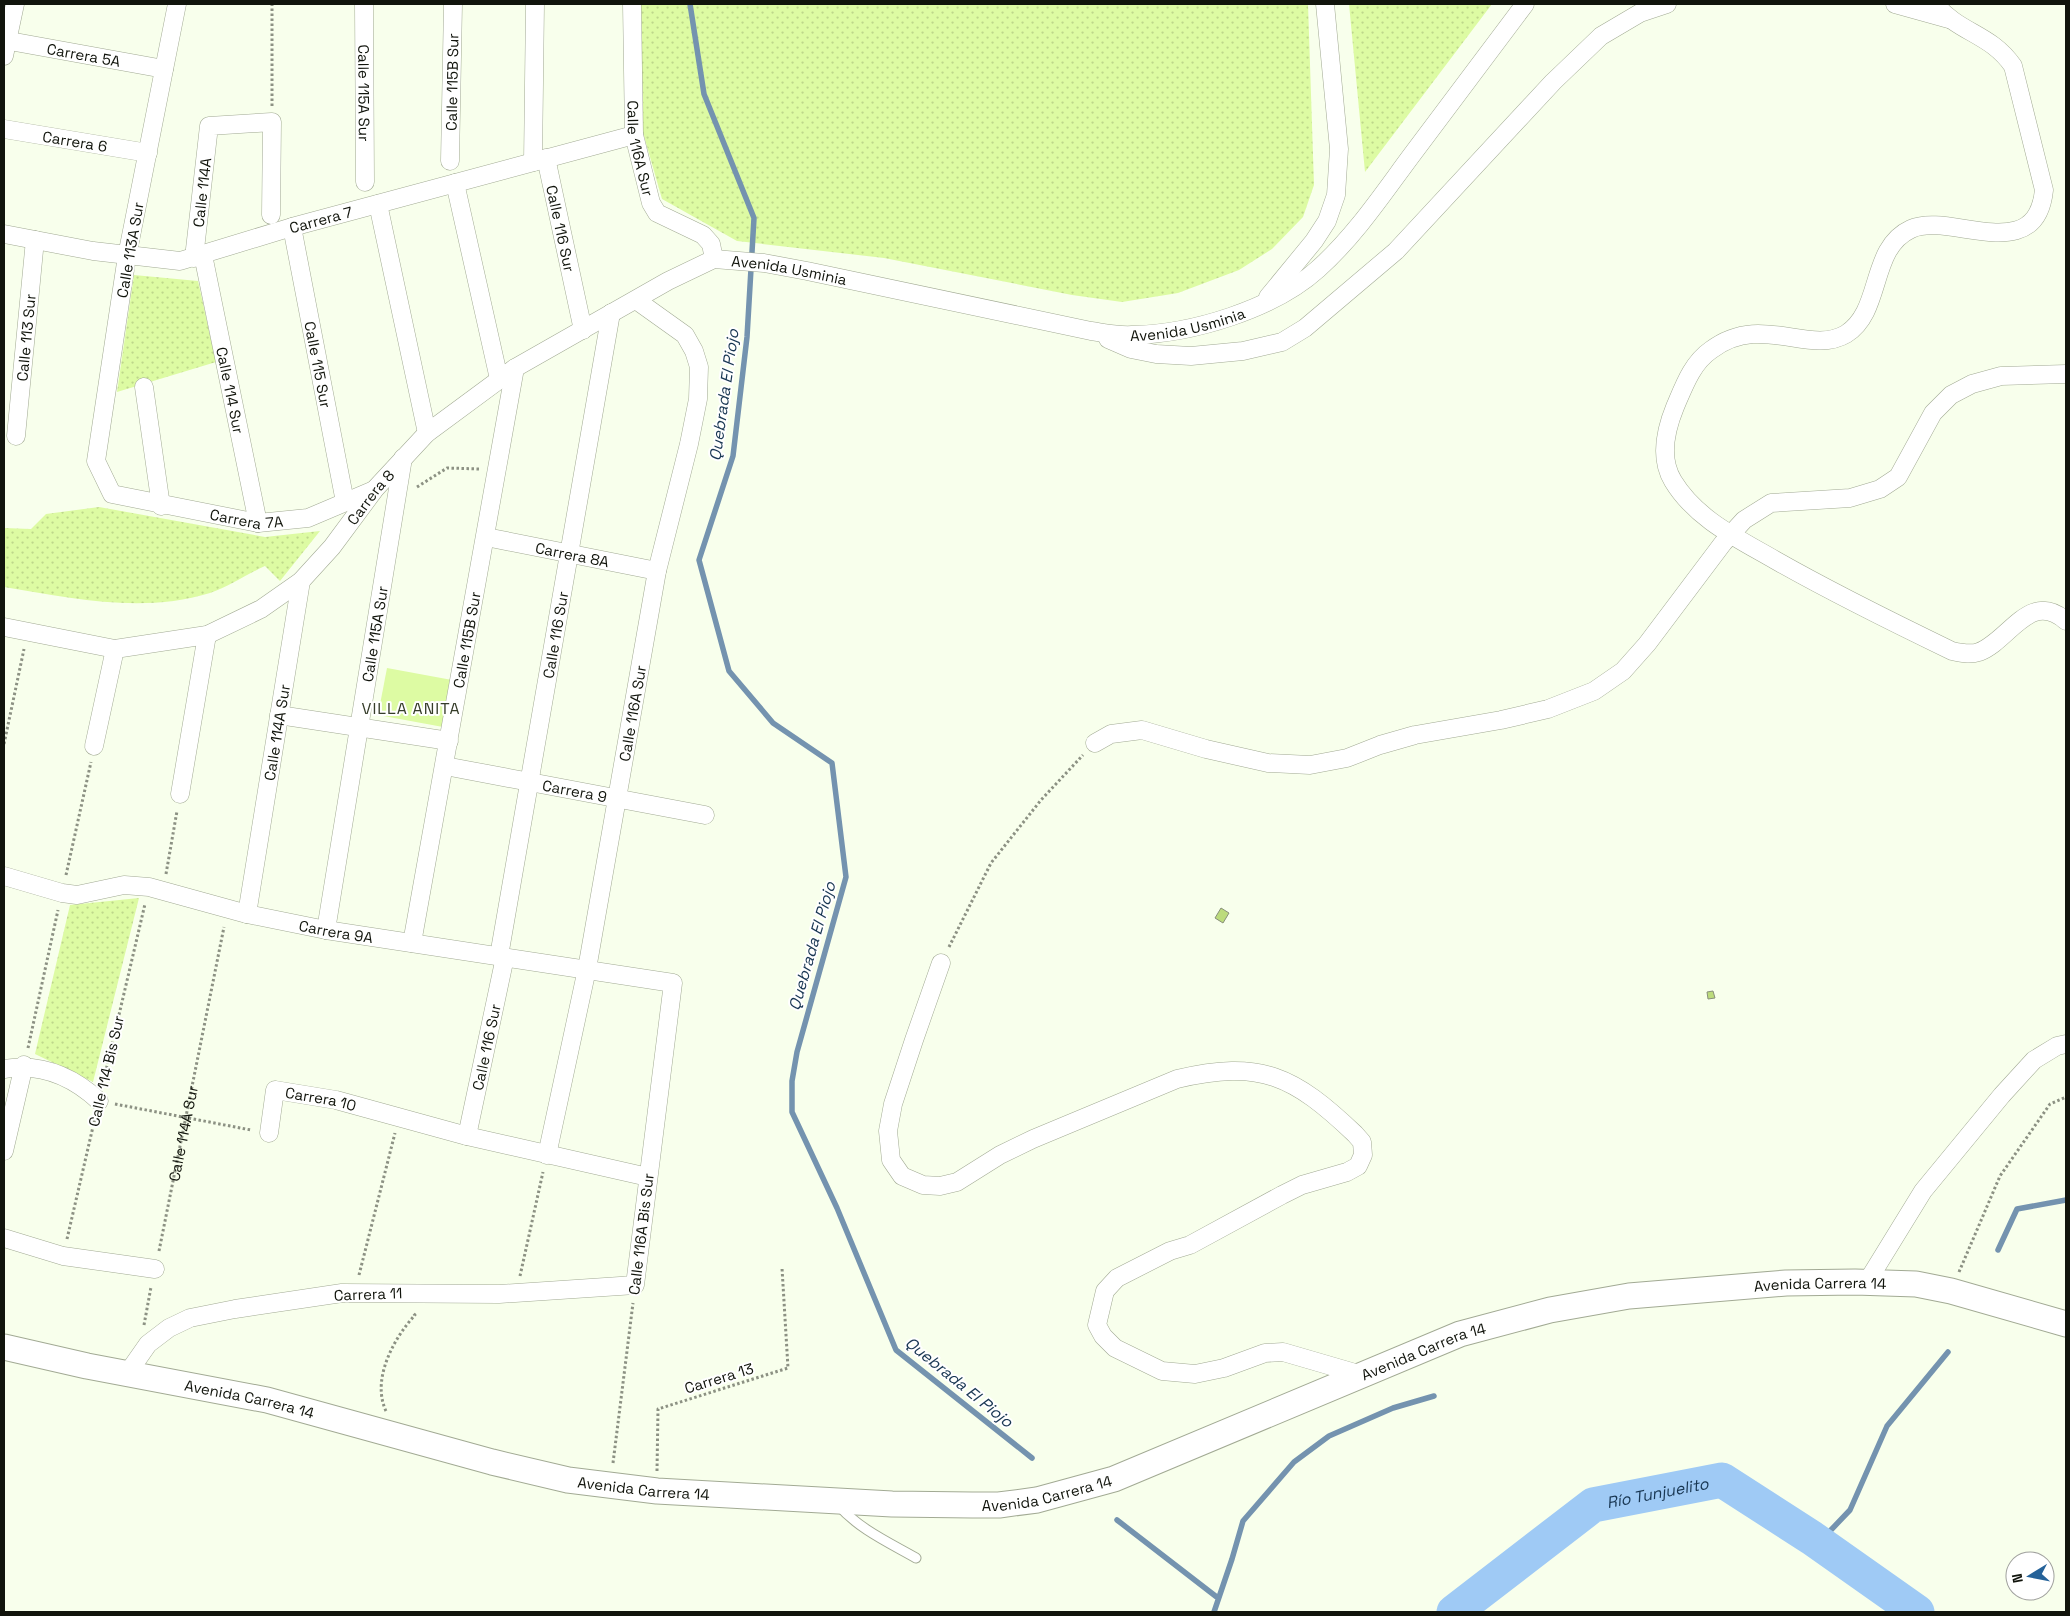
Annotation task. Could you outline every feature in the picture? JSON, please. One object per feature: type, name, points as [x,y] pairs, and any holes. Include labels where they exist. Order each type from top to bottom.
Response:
[{"type":"main road","name":"Avenida Carrera 14","points":[[4,1347],[133,1366],[397,1434],[528,1471],[610,1486],[657,1492],[892,1504],[999,1505],[1068,1493],[1114,1479],[1460,1334],[1550,1310],[1629,1296],[1680,1290],[1786,1283],[1866,1282],[1916,1284],[1951,1290],[2066,1324]]},
{"type":"street","points":[[5,45],[15,4]]},
{"type":"street","name":"Calle 113A Sur","points":[[112,494],[96,461],[127,256],[176,4]]},
{"type":"street","name":"Calle 115A Sur","points":[[364,4],[365,182]]},
{"type":"street","name":"Calle 115B Sur","points":[[450,162],[453,4]]},
{"type":"street","name":"Calle 116 Sur","points":[[535,4],[540,160],[584,330]]},
{"type":"street","name":"Calle 116A Sur","points":[[632,4],[634,135],[651,203],[657,213],[697,231],[710,244],[714,259]]},
{"type":"street","points":[[1263,303],[1314,241],[1327,221],[1336,195],[1339,149],[1326,4]]},
{"type":"street","name":"Avenida Usminia","points":[[714,259],[764,264],[1091,331],[1130,336],[1164,333],[1210,323],[1263,303],[1296,286],[1317,270],[1356,230],[1525,4]]},
{"type":"street","points":[[1091,331],[1132,349],[1156,354],[1191,356],[1242,351],[1282,342],[1305,328],[1396,251],[1552,82],[1601,36],[1640,14],[1667,4]]},
{"type":"street","points":[[1895,4],[1951,20]]},
{"type":"street","points":[[1935,4],[1951,20],[1964,29],[1992,42],[2004,53],[2013,66],[2044,190],[2042,206],[2026,225],[2012,230],[1982,233],[1923,226],[1910,229],[1897,240],[1886,255],[1864,315],[1846,334],[1826,340],[1754,333],[1732,337],[1710,350],[1696,363],[1672,414],[1664,443],[1667,465],[1672,479],[1688,501],[1711,522],[1730,535],[1823,587],[1952,651],[1965,654],[1985,649],[2026,616],[2038,611],[2055,614],[2066,621]]},
{"type":"street","name":"Carrera 5A","points":[[5,45],[164,70]]},
{"type":"street","points":[[271,215],[272,122]]},
{"type":"street","name":"Calle 114A","points":[[198,257],[209,126],[272,122]]},
{"type":"street","name":"Carrera 6","points":[[4,130],[148,153]]},
{"type":"street","name":"Carrera 7","points":[[4,234],[127,256],[164,260],[198,257],[292,227],[634,135]]},
{"type":"street","points":[[455,183],[499,379]]},
{"type":"street","points":[[378,204],[427,433]]},
{"type":"street","name":"Calle 115 Sur","points":[[292,227],[345,502]]},
{"type":"street","name":"Calle 113 Sur","points":[[16,436],[35,240]]},
{"type":"street","name":"Calle 114 Sur","points":[[198,257],[258,524]]},
{"type":"street","name":"Carrera 8","points":[[4,627],[115,648],[207,635],[261,609],[300,581],[332,546],[375,489],[427,433],[515,368],[690,269],[714,259]]},
{"type":"street","name":"Calle 116A Sur","points":[[547,1155],[587,969],[657,571],[689,444],[698,399],[699,367],[694,351],[685,335],[636,300]]},
{"type":"street","name":"Calle 116 Sur","points":[[467,1136],[502,956],[529,782],[611,313]]},
{"type":"street","name":"Calle 115B Sur","points":[[412,943],[498,472],[515,368]]},
{"type":"street","points":[[1094,743],[1111,734],[1142,730],[1206,749],[1268,763],[1310,765],[1347,758],[1380,745],[1415,735],[1501,720],[1548,709],[1594,691],[1623,671],[1730,535],[1744,520],[1771,504],[1850,498],[1880,489],[1898,476],[1933,413],[1951,395],[1972,384],[2001,376],[2066,374]]},
{"type":"street","points":[[144,387],[161,506]]},
{"type":"street","name":"Calle 115A Sur","points":[[326,930],[403,458]]},
{"type":"street","name":"Carrera 7A","points":[[112,494],[161,506],[258,524],[308,518],[375,489]]},
{"type":"street","name":"Carrera 8A","points":[[486,537],[570,552],[657,571]]},
{"type":"street","name":"Calle 114A Sur","points":[[247,914],[300,581]]},
{"type":"street","points":[[180,794],[207,635]]},
{"type":"street","points":[[94,746],[115,648]]},
{"type":"street","points":[[279,715],[449,741]]},
{"type":"street","name":"Carrera 9","points":[[445,766],[705,815]]},
{"type":"street","name":"Carrera 9A","points":[[4,876],[62,893],[77,895],[124,885],[156,888],[247,914],[326,930],[673,982]]},
{"type":"street","points":[[941,963],[914,1040],[888,1130],[890,1160],[902,1176],[923,1185],[940,1186],[957,1182],[1000,1155],[1032,1139],[1177,1080],[1202,1074],[1245,1070],[1262,1072],[1284,1079],[1355,1134],[1362,1142],[1363,1155],[1358,1166],[1347,1172],[1302,1185],[1190,1245],[1170,1250],[1117,1278],[1105,1291],[1097,1325],[1103,1336],[1115,1348],[1162,1371],[1195,1374],[1224,1368],[1265,1353],[1283,1352],[1362,1375]]},
{"type":"street","name":"Calle 116A Bis Sur","points":[[635,1286],[673,982]]},
{"type":"street","points":[[1866,1282],[1923,1191],[2002,1095],[2034,1060],[2057,1046],[2066,1044]]},
{"type":"street","points":[[4,1069],[24,1065],[45,1069],[83,1086],[99,1102]]},
{"type":"street","points":[[4,1151],[24,1065]]},
{"type":"street","name":"Carrera 10","points":[[269,1133],[275,1090],[336,1100],[467,1136],[648,1177]]},
{"type":"street","points":[[4,1238],[63,1256],[155,1269]]},
{"type":"street","name":"Carrera 11","points":[[133,1366],[148,1344],[169,1328],[190,1318],[244,1307],[355,1293],[517,1292],[635,1286]]},
{"type":"lane","points":[[834,1500],[849,1518],[916,1558]]},
{"type":"path","points":[[272,4],[272,122]]},
{"type":"path","points":[[398,492],[413,489],[447,468],[468,467],[498,472]]},
{"type":"path","points":[[4,744],[28,633]]},
{"type":"path","points":[[941,963],[991,863],[1041,800],[1094,743]]},
{"type":"path","name":"Calle 114 Bis Sur","points":[[63,1256],[99,1102],[180,794]]},
{"type":"path","name":"Calle 114A Sur","points":[[133,1366],[155,1269],[228,908]]},
{"type":"path","points":[[1951,1290],[2000,1176],[2050,1104],[2066,1096]]},
{"type":"path","points":[[99,1102],[186,1116],[269,1133]]},
{"type":"path","points":[[355,1293],[399,1118]]},
{"type":"path","points":[[517,1292],[547,1155]]},
{"type":"path","name":"Carrera 13","points":[[657,1492],[658,1408],[788,1368],[782,1268]]},
{"type":"path","name":"Calle 116A Bis Sur","points":[[610,1486],[635,1286]]},
{"type":"path","points":[[396,1293],[414,1315],[402,1329],[382,1372],[383,1404],[397,1434]]},
{"type":"green space","points":[[639,4],[1308,4],[1314,185],[1303,217],[1272,249],[1239,270],[1178,293],[1122,302],[1072,295],[884,258],[737,241],[662,199],[640,122]]},
{"type":"green space","points":[[1349,4],[1492,4],[1365,172]]},
{"type":"green space","points":[[134,275],[198,281],[216,362],[117,392]]},
{"type":"green space","points":[[99,507],[265,537],[320,531],[280,581],[265,566],[210,593],[184,599],[159,602],[107,602],[55,596],[4,587],[4,528],[31,529],[46,514]]},
{"type":"green space","points":[[387,668],[452,680],[443,727],[378,715]]},
{"type":"green space","points":[[139,898],[93,1082],[35,1054],[70,905]]},
{"type":"building","points":[[1221,908],[1229,913],[1223,923],[1215,918]]},
{"type":"building","points":[[1713,991],[1715,998],[1708,999],[1707,992]]},
{"type":"waterway","name":"Quebrada El Piojo","points":[[690,4],[704,94],[754,218],[747,337],[733,456],[699,560],[729,671],[773,723],[832,763],[846,877],[797,1052],[792,1081],[792,1112],[837,1208],[896,1350],[1032,1458]]},
{"type":"waterway","points":[[1998,1250],[2017,1209],[2066,1200]]},
{"type":"waterway","points":[[1812,1538],[1830,1531],[1850,1510],[1887,1426],[1948,1352]]},
{"type":"waterway","points":[[1214,1612],[1243,1521],[1294,1462],[1329,1436],[1393,1408],[1434,1396]]},
{"type":"waterway","name":"Río Tunjuelito","points":[[1454,1612],[1593,1505],[1722,1480],[1812,1538],[1917,1612]]},
{"type":"waterway","name":"Quebrada El Piojo","points":[[1117,1520],[1218,1598]]},
{"type":"district","name":"VILLA ANITA","points":[[411,708]]}]
